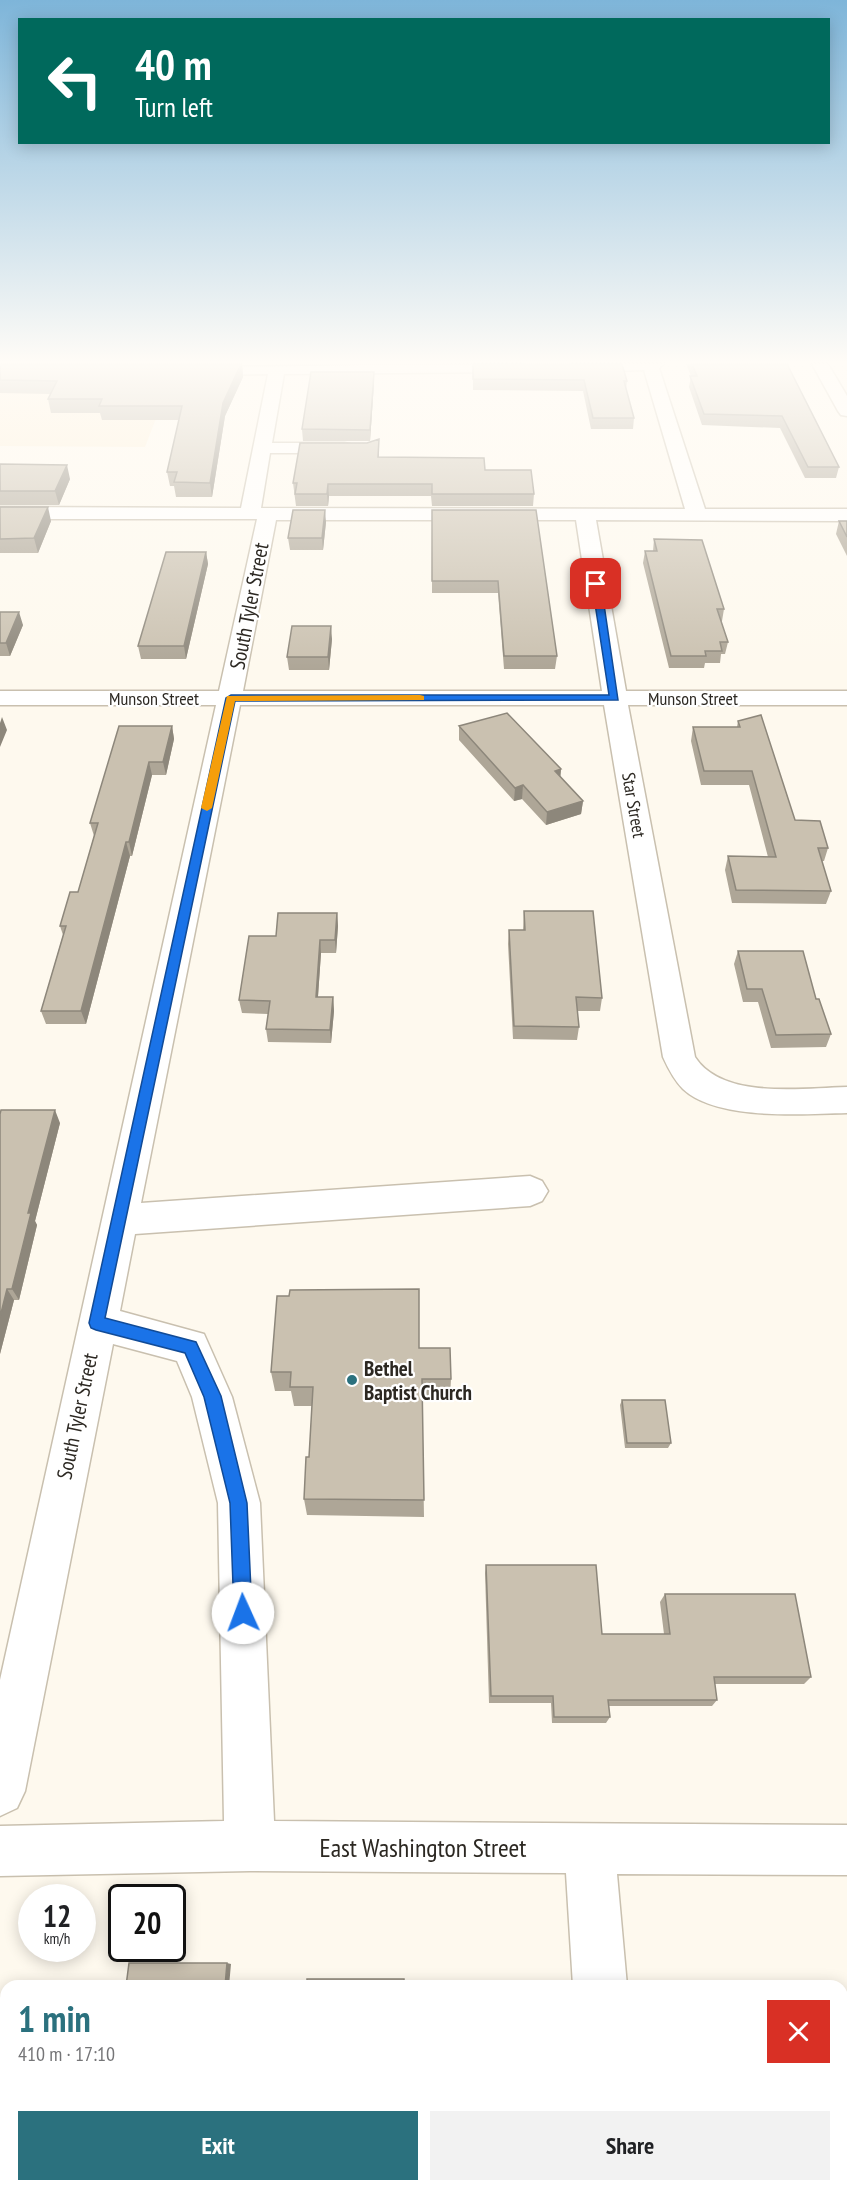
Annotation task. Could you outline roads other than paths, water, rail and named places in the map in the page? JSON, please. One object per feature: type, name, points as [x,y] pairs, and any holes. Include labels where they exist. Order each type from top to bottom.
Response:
[{"type":"street","name":"South Tyler Street","points":[[0,1791],[96,1323],[231,698],[259,514],[261,466]]},
{"type":"street","points":[[682,466],[697,515]]},
{"type":"street","points":[[0,513],[847,515]]},
{"type":"street","name":"Star Street","points":[[585,514],[615,698],[679,1057],[687,1073],[703,1086],[727,1095],[757,1100],[847,1100]]},
{"type":"street","name":"Munson Street","points":[[0,698],[847,698]]},
{"type":"street","points":[[118,1220],[530,1191]]},
{"type":"street","points":[[96,1323],[190,1347],[212,1396],[239,1503],[250,1846]]},
{"type":"street","name":"East Washington Street","points":[[0,1851],[250,1846],[847,1850]]},
{"type":"street","points":[[589,1848],[600,1980]]},
{"type":"place","name":"Bethel Baptist Church","points":[[352,1380]]}]
